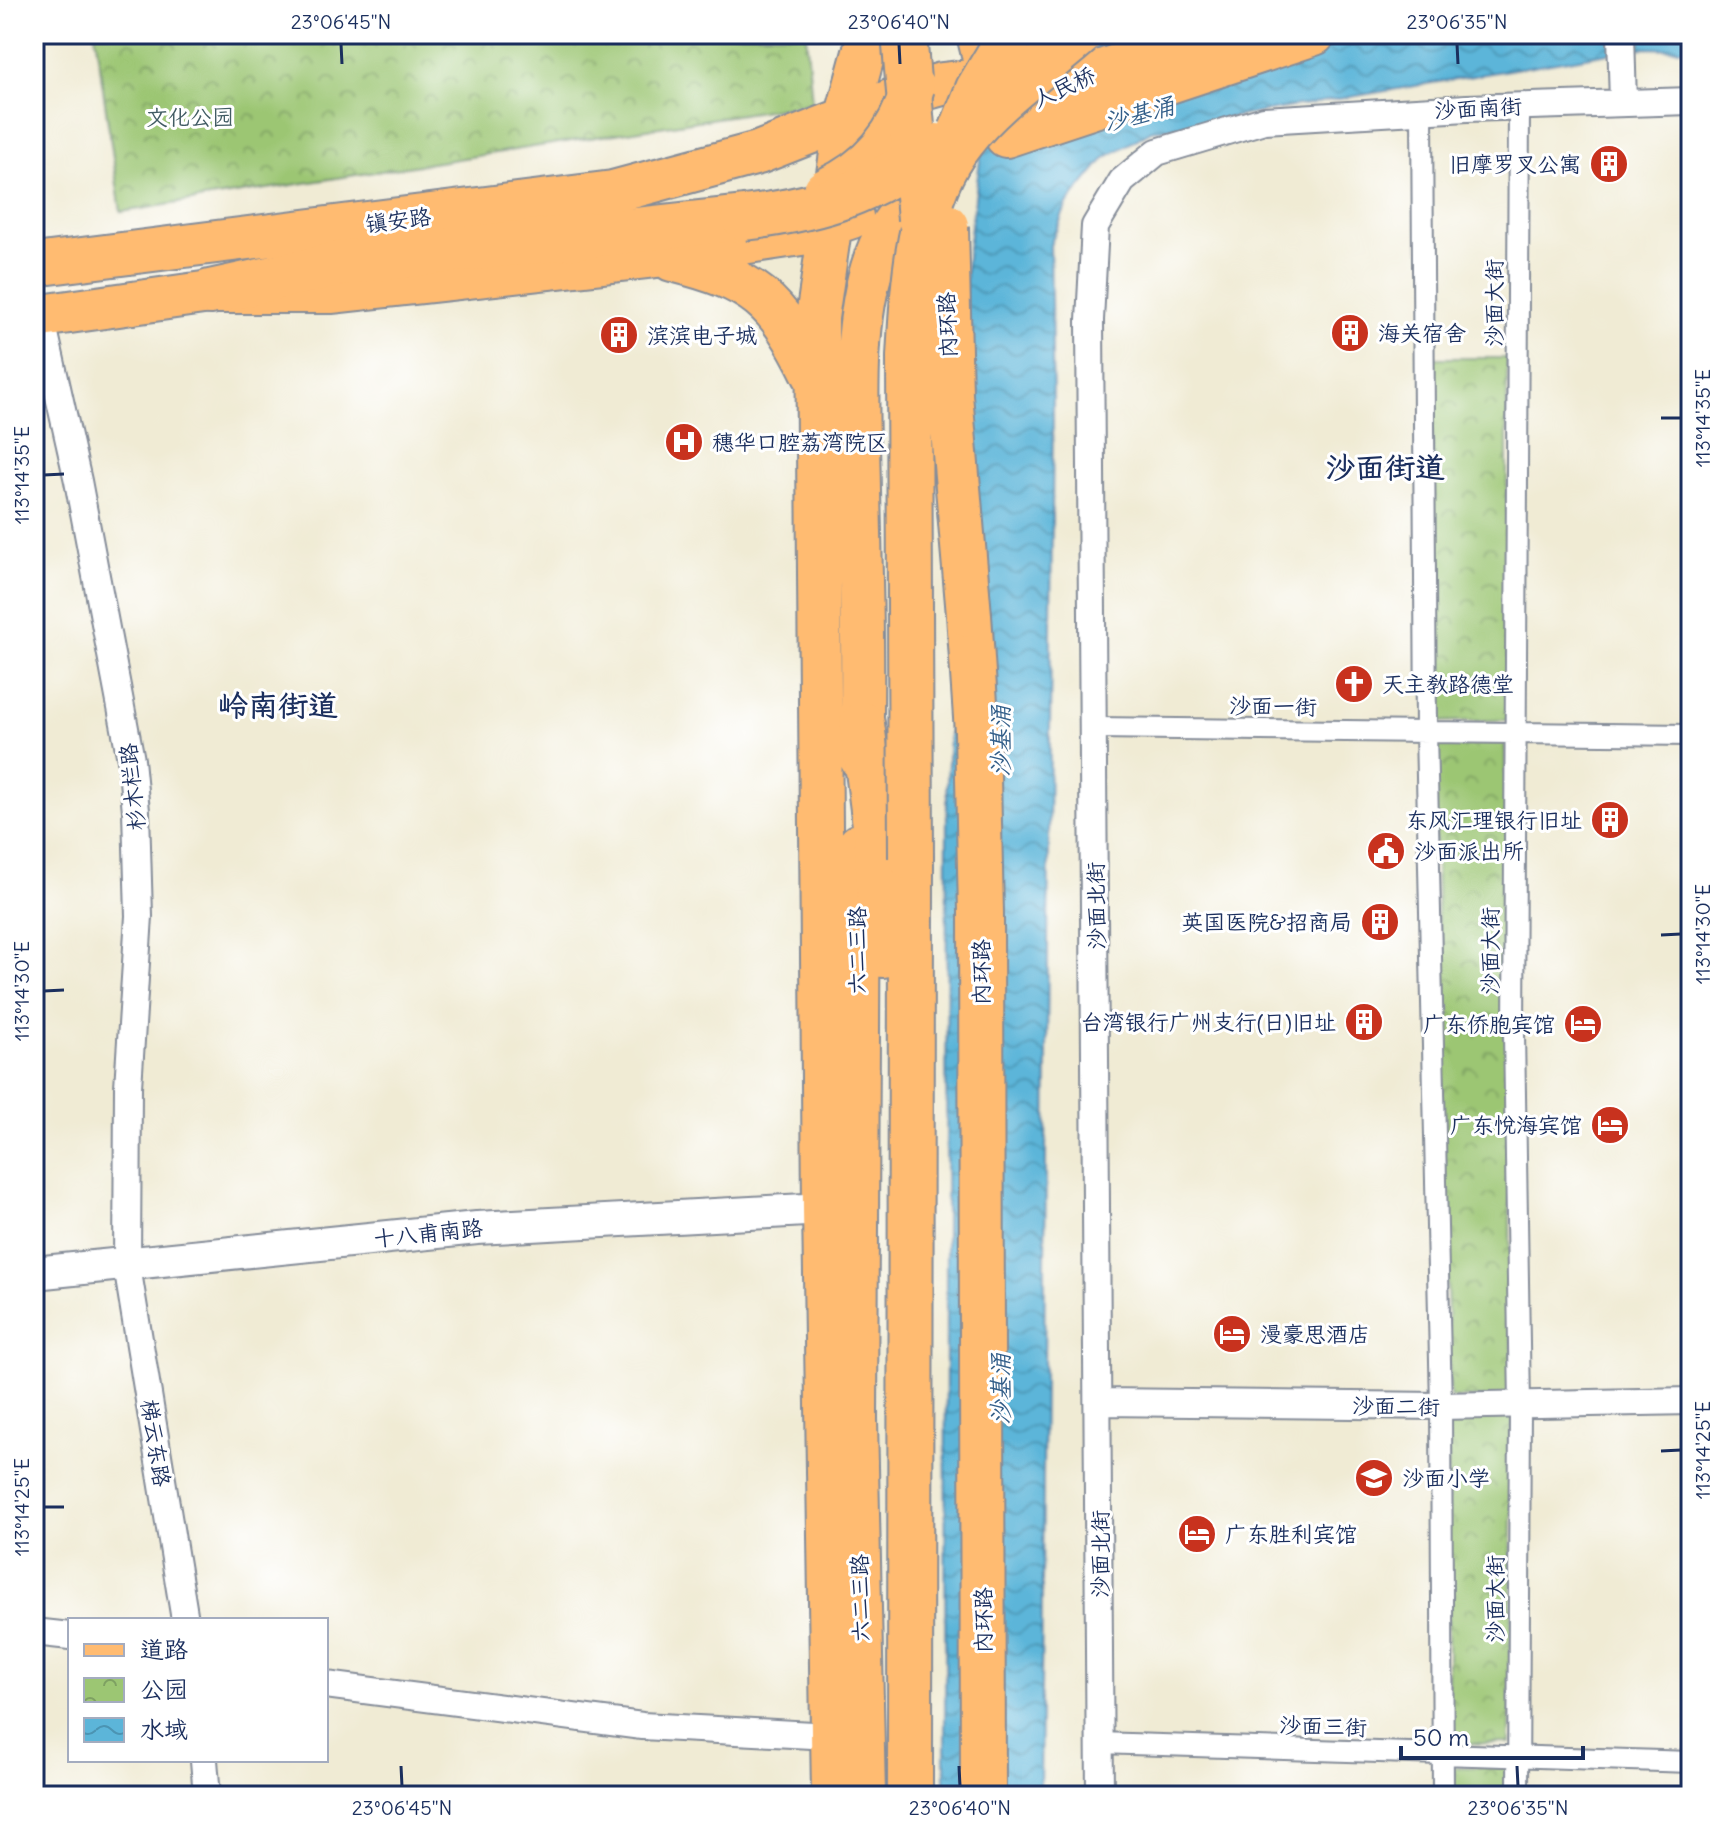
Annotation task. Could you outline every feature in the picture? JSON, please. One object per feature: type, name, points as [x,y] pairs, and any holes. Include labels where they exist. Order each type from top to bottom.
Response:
[{"type":"highway","points":[[904,34],[926,288],[969,615]]},
{"type":"highway","name":"内环路","points":[[983,1796],[978,762],[950,395],[946,213],[965,117],[992,62],[1011,34]]},
{"type":"highway","points":[[210,292],[347,262],[815,208],[875,184],[936,146],[1019,71],[1079,34]]},
{"type":"highway","name":"内环路","points":[[908,1492],[913,1267],[908,370],[915,288],[927,217],[944,170],[963,139],[1079,34]]},
{"type":"highway","points":[[862,724],[880,888],[889,1156],[908,1492],[910,1796]]},
{"type":"main road","points":[[828,228],[846,119],[866,34]]},
{"type":"main road","points":[[758,153],[796,129],[819,108],[866,34]]},
{"type":"main road","points":[[744,218],[843,182],[878,155],[892,136],[910,98],[919,58],[920,34]]},
{"type":"main road","points":[[978,34],[989,79]]},
{"type":"main road","name":"人民桥","points":[[989,79],[1042,70],[1165,34]]},
{"type":"main road","name":"人民桥","points":[[1000,132],[1049,89],[1209,34]]},
{"type":"main road","points":[[36,303],[210,292],[333,292],[657,256],[828,228],[1000,132],[1314,34]]},
{"type":"main road","points":[[758,153],[913,92],[942,84],[989,79]]},
{"type":"main road","points":[[828,228],[836,178],[875,126],[921,99],[989,79]]},
{"type":"main road","name":"六二三路","points":[[864,1796],[856,1313],[862,724],[859,458],[863,314],[876,256],[911,201],[1000,132]]},
{"type":"main road","name":"镇安路","points":[[34,265],[572,199],[654,183],[758,153]]},
{"type":"main road","name":"六二三路","points":[[828,228],[817,318],[816,380],[833,1796]]},
{"type":"main road","points":[[657,256],[724,275],[760,294],[785,320],[816,380]]},
{"type":"main road","points":[[818,458],[859,458]]},
{"type":"street","points":[[1621,34],[1623,97]]},
{"type":"street","name":"沙面南街","points":[[1264,120],[1623,97],[1691,101]]},
{"type":"street","name":"沙面大街","points":[[1518,1796],[1520,1405],[1514,1033],[1519,106]]},
{"type":"street","points":[[1422,111],[1426,732],[1441,1406],[1443,1796]]},
{"type":"street","name":"沙面北街","points":[[1100,1796],[1101,1402],[1090,320],[1095,226],[1122,181],[1157,152],[1264,120]]},
{"type":"street","name":"杉木栏路","points":[[36,303],[78,481],[131,760],[136,811],[139,916],[128,1087],[127,1266]]},
{"type":"street","name":"沙面一街","points":[[1095,728],[1691,735]]},
{"type":"street","name":"十八甫南路","points":[[34,1273],[127,1266],[477,1228],[824,1209]]},
{"type":"street","name":"梯云东路","points":[[127,1266],[185,1618]]},
{"type":"street","name":"沙面二街","points":[[1101,1402],[1441,1406],[1690,1401]]},
{"type":"street","points":[[34,1632],[68,1636]]},
{"type":"street","points":[[328,1685],[642,1726],[831,1736]]},
{"type":"street","name":"沙面三街","points":[[1099,1744],[1691,1762]]},
{"type":"street","points":[[204,1762],[207,1796]]},
{"type":"green space","name":"文化公园","points":[[95,34],[806,34],[812,103],[121,212]]},
{"type":"green space","points":[[1432,358],[1507,358],[1507,720],[1433,722]]},
{"type":"green space","points":[[1505,741],[1512,1397],[1450,1398],[1433,742]]},
{"type":"green space","points":[[1513,1412],[1510,1743],[1448,1744],[1448,1415]]},
{"type":"green space","points":[[1450,1767],[1509,1767],[1509,1796],[1450,1796]]},
{"type":"water","name":"沙基涌","points":[[997,34],[1691,34],[1691,49],[1638,48],[1151,131],[1105,158],[1067,204],[1050,245],[1053,408],[1040,1796],[945,1796],[947,788],[966,264]]},
{"type":"place","name":"旧摩罗叉公寓","points":[[1609,164]]},
{"type":"place","name":"海关宿舍","points":[[1350,333]]},
{"type":"place","name":"滨滨电子城","points":[[619,335]]},
{"type":"place","name":"穗华口腔荔湾院区","points":[[684,442]]},
{"type":"place","name":"天主教路德堂","points":[[1354,684]]},
{"type":"place","name":"东风汇理银行旧址","points":[[1610,820]]},
{"type":"place","name":"沙面派出所","points":[[1386,851]]},
{"type":"place","name":"英国医院&招商局","points":[[1380,922]]},
{"type":"place","name":"台湾银行广州支行(日)旧址","points":[[1364,1022]]},
{"type":"place","name":"广东侨胞宾馆","points":[[1583,1024]]},
{"type":"place","name":"广东悦海宾馆","points":[[1610,1125]]},
{"type":"place","name":"漫豪思酒店","points":[[1232,1334]]},
{"type":"place","name":"沙面小学","points":[[1374,1478]]},
{"type":"place","name":"广东胜利宾馆","points":[[1197,1534]]},
{"type":"district","name":"沙面街道","points":[[1385,467]]},
{"type":"district","name":"岭南街道","points":[[278,705]]}]
